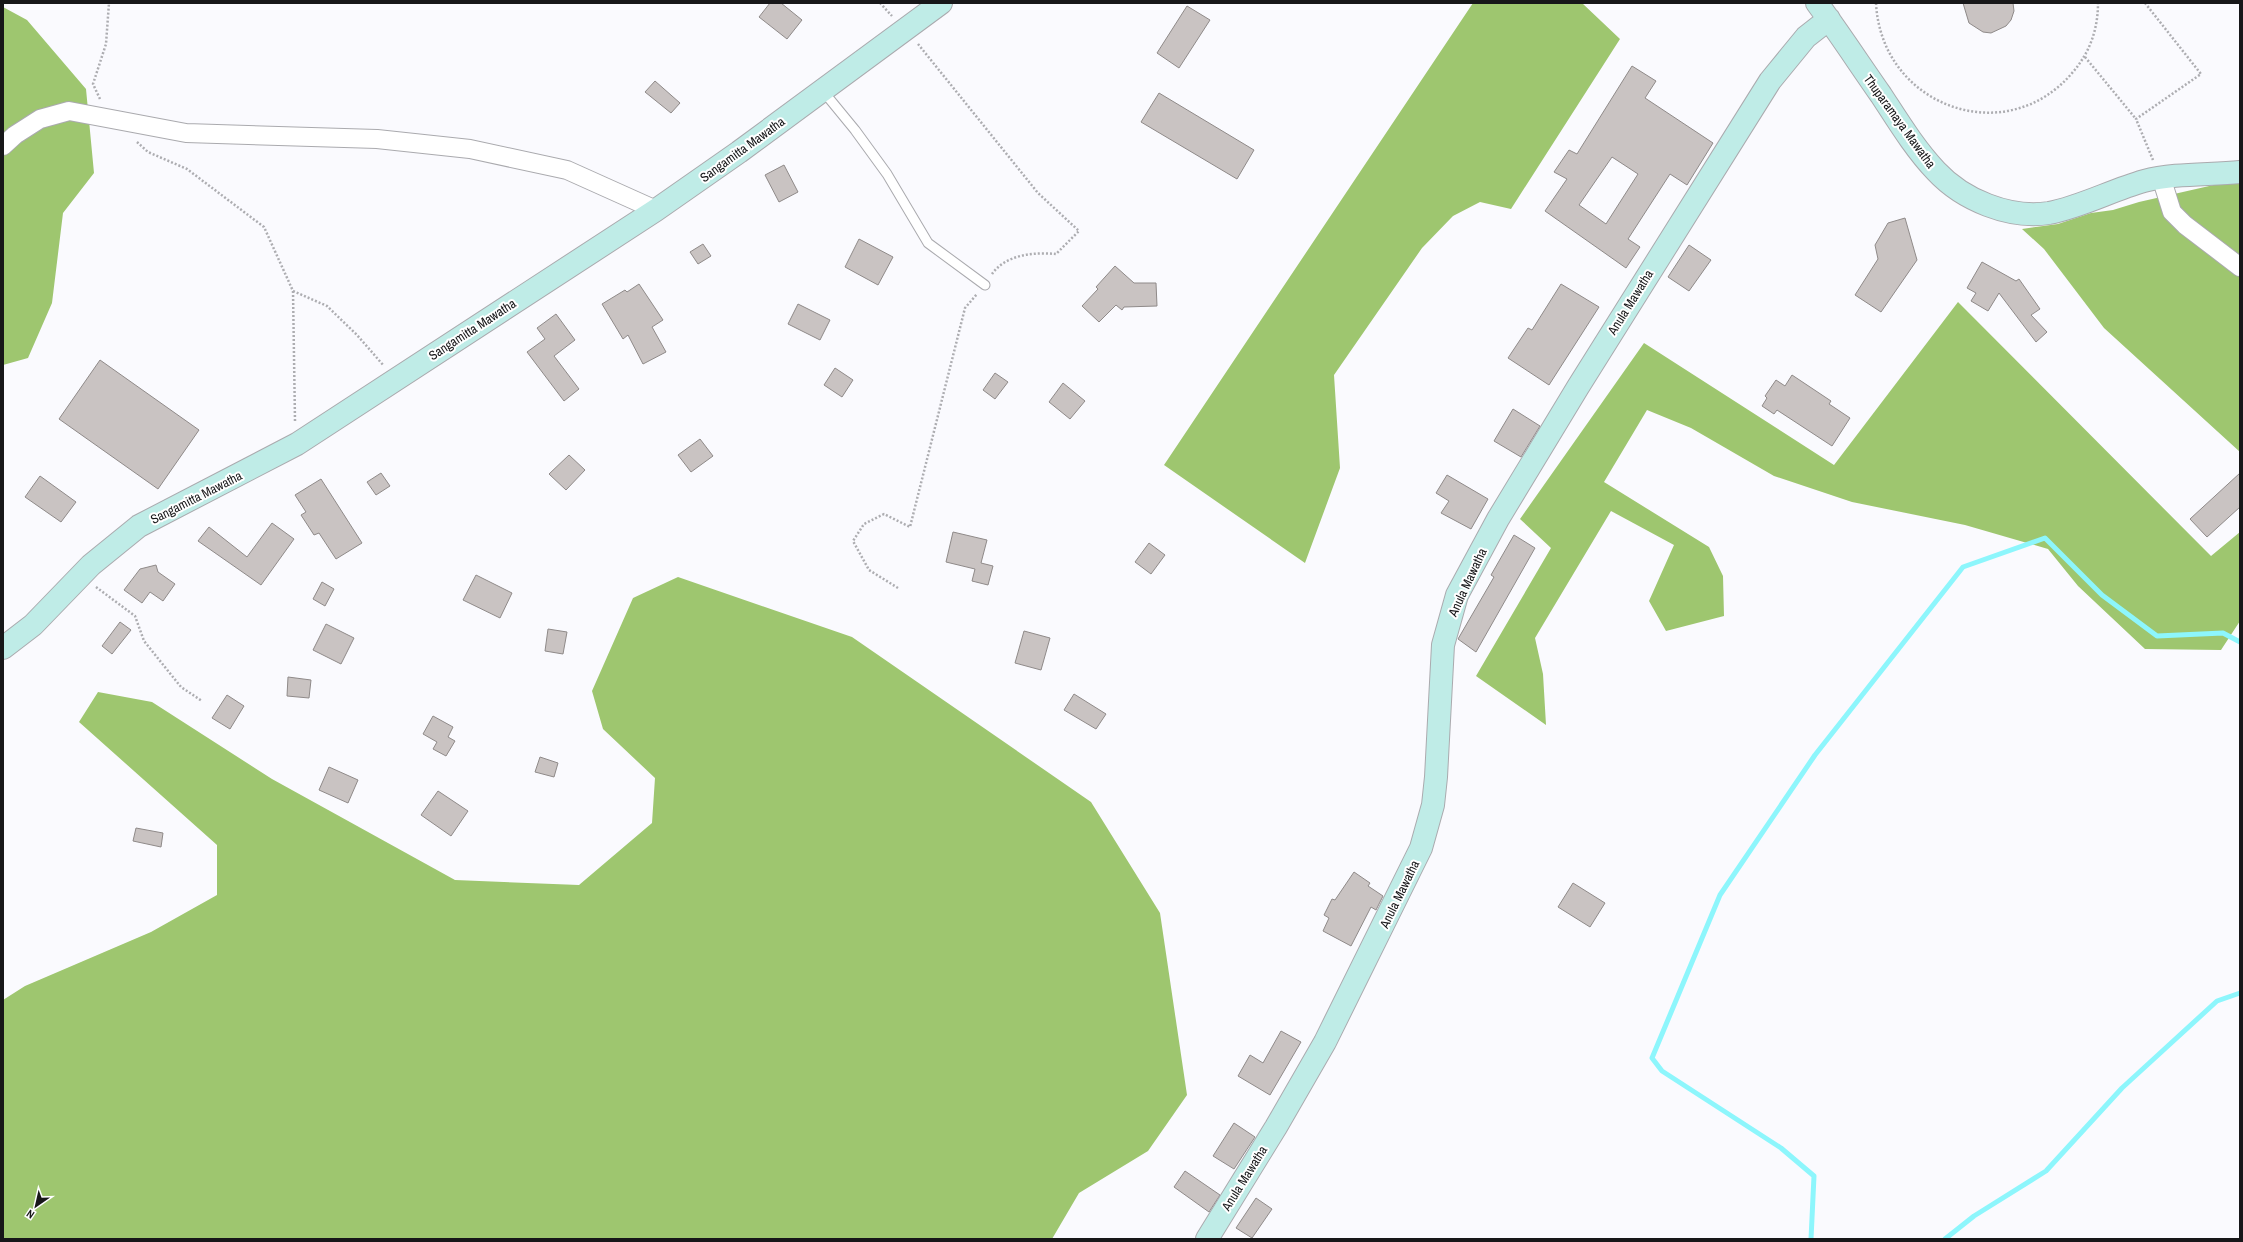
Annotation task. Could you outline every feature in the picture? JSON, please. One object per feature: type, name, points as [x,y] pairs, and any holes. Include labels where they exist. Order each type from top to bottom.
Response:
[{"type":"main road","name":"Sangamitta Mawatha","points":[[3,648],[33,625],[81,576],[126,536],[155,516],[240,475],[297,444],[656,210],[740,152],[941,3]]},
{"type":"main road","name":"Thuparamaya Mawatha","points":[[1823,11],[1926,160],[1950,183],[1965,194],[1984,204],[2014,212],[2048,213],[2066,209],[2130,185],[2161,177],[2240,172]]},
{"type":"main road","name":"Anula Mawatha","points":[[1210,1238],[1325,1042],[1421,848],[1427,828],[1434,791],[1445,635],[1457,595],[1498,519],[1578,386],[1770,81],[1806,37],[1823,11]]},
{"type":"street","points":[[3,146],[15,135],[40,119],[69,111],[186,133],[378,139],[470,149],[567,170],[656,210]]},
{"type":"street","points":[[2161,177],[2172,212],[2185,225],[2240,267]]},
{"type":"lane","points":[[823,91],[855,130],[887,174],[928,243],[985,285]]},
{"type":"path","points":[[109,3],[106,44],[93,84],[110,119],[148,152],[187,169],[264,227],[294,291],[294,410],[297,444]]},
{"type":"path","points":[[1876,3],[1877,22],[1887,52],[1905,78],[1930,98],[1960,110],[1991,113],[2028,106],[2061,86],[2085,57],[2098,21],[2098,3]]},
{"type":"path","points":[[2136,119],[2201,74],[2145,3]]},
{"type":"path","points":[[898,588],[869,570],[853,541],[864,524],[884,514],[910,527],[965,308],[985,285],[994,271],[1008,261],[1022,255],[1033,253],[1056,254],[1078,231],[1038,193],[906,29]]},
{"type":"path","points":[[2085,57],[2136,119],[2161,177]]},
{"type":"path","points":[[294,291],[327,306],[358,335],[396,379]]},
{"type":"path","points":[[81,576],[135,616],[144,642],[181,687],[202,701]]},
{"type":"green space","points":[[1473,3],[1582,3],[1620,39],[1511,209],[1480,202],[1453,216],[1422,248],[1334,375],[1340,468],[1305,563],[1164,465]]},
{"type":"green space","points":[[3,7],[27,20],[86,89],[94,173],[63,213],[52,303],[28,358],[3,365]]},
{"type":"green space","points":[[2240,182],[2240,452],[2104,328],[2044,249],[2022,229],[2058,224],[2091,213],[2113,210],[2139,202],[2218,184]]},
{"type":"green space","points":[[1958,302],[2211,556],[2240,532],[2240,621],[2221,650],[2145,649],[2078,586],[2048,549],[1965,525],[1852,502],[1774,476],[1691,428],[1647,410],[1604,482],[1709,547],[1723,576],[1724,616],[1666,631],[1649,601],[1674,545],[1611,511],[1535,638],[1543,674],[1546,725],[1476,676],[1551,548],[1520,519],[1644,343],[1834,465]]},
{"type":"green space","points":[[678,577],[852,637],[1091,802],[1160,913],[1187,1095],[1148,1151],[1079,1193],[1052,1239],[3,1239],[3,1000],[25,986],[151,932],[217,895],[217,845],[79,722],[98,692],[152,702],[272,779],[455,880],[579,885],[652,823],[655,778],[603,729],[592,691],[633,598]]},
{"type":"building","points":[[770,3],[781,3],[802,20],[787,39],[759,17]]},
{"type":"building","points":[[1963,3],[2013,3],[2014,11],[2011,20],[2006,26],[1991,33],[1983,32],[1969,23]]},
{"type":"building","points":[[1187,6],[1210,20],[1179,68],[1157,53]]},
{"type":"building","points":[[1632,66],[1656,81],[1645,98],[1713,143],[1687,185],[1670,174],[1628,239],[1640,247],[1626,268],[1545,211],[1567,179],[1554,172],[1569,150],[1577,154]],"holes":[[[1612,157],[1638,174],[1606,224],[1579,205]]]},
{"type":"building","points":[[655,81],[680,103],[671,113],[645,92]]},
{"type":"building","points":[[1159,93],[1254,150],[1237,179],[1141,122]]},
{"type":"building","points":[[784,165],[798,192],[779,202],[765,175]]},
{"type":"building","points":[[1905,218],[1917,260],[1881,312],[1855,295],[1878,259],[1875,245],[1888,223]]},
{"type":"building","points":[[859,239],[893,257],[878,285],[845,267]]},
{"type":"building","points":[[703,244],[711,256],[698,264],[690,252]]},
{"type":"building","points":[[1689,245],[1711,260],[1689,291],[1668,277]]},
{"type":"building","points":[[1982,262],[2016,281],[2019,279],[2040,309],[2031,315],[2047,332],[2036,342],[1999,293],[1988,311],[1971,301],[1976,293],[1967,288]]},
{"type":"building","points":[[1115,266],[1134,283],[1156,283],[1157,306],[1124,307],[1122,310],[1116,305],[1099,322],[1082,306],[1098,289],[1096,287]]},
{"type":"building","points":[[639,284],[663,320],[652,327],[666,352],[643,364],[628,335],[623,339],[602,304],[625,290],[627,292]]},
{"type":"building","points":[[1561,284],[1599,307],[1549,385],[1508,358],[1528,328],[1532,330]]},
{"type":"building","points":[[798,304],[830,320],[820,340],[788,324]]},
{"type":"building","points":[[556,314],[575,340],[554,356],[579,389],[564,401],[527,352],[545,339],[537,328]]},
{"type":"building","points":[[100,360],[199,430],[158,489],[59,419]]},
{"type":"building","points":[[835,368],[853,380],[842,397],[824,385]]},
{"type":"building","points":[[995,373],[1008,382],[995,399],[983,390]]},
{"type":"building","points":[[1792,375],[1831,401],[1829,404],[1850,418],[1832,446],[1777,410],[1774,414],[1762,406],[1767,398],[1765,396],[1776,380],[1785,386]]},
{"type":"building","points":[[1063,383],[1085,401],[1070,419],[1049,402]]},
{"type":"building","points":[[1513,409],[1540,426],[1521,457],[1494,441]]},
{"type":"building","points":[[700,439],[713,456],[691,472],[678,455]]},
{"type":"building","points":[[569,455],[585,470],[566,490],[549,474]]},
{"type":"building","points":[[381,473],[390,486],[376,495],[367,482]]},
{"type":"building","points":[[2240,473],[2240,507],[2207,537],[2190,519]]},
{"type":"building","points":[[1447,475],[1488,499],[1471,529],[1441,513],[1449,501],[1436,493]]},
{"type":"building","points":[[40,476],[76,502],[61,522],[25,497]]},
{"type":"building","points":[[321,479],[362,543],[336,559],[319,533],[314,535],[301,515],[306,512],[295,495]]},
{"type":"building","points":[[272,523],[294,539],[261,585],[198,541],[209,527],[247,557]]},
{"type":"building","points":[[953,532],[987,540],[981,563],[993,566],[988,585],[972,581],[975,569],[946,562]]},
{"type":"building","points":[[1514,535],[1535,548],[1476,652],[1458,639],[1494,577],[1491,575]]},
{"type":"building","points":[[1149,543],[1165,555],[1151,574],[1135,562]]},
{"type":"building","points":[[156,565],[158,572],[175,584],[163,601],[150,592],[142,603],[124,590],[140,569]]},
{"type":"building","points":[[476,575],[512,593],[500,618],[463,600]]},
{"type":"building","points":[[322,582],[334,589],[325,606],[313,599]]},
{"type":"building","points":[[120,622],[131,630],[112,654],[102,646]]},
{"type":"building","points":[[326,624],[354,638],[341,664],[313,650]]},
{"type":"building","points":[[548,629],[567,632],[563,654],[545,651]]},
{"type":"building","points":[[1024,631],[1050,638],[1041,670],[1015,663]]},
{"type":"building","points":[[288,677],[311,680],[309,698],[287,696]]},
{"type":"building","points":[[1074,694],[1106,714],[1096,729],[1064,710]]},
{"type":"building","points":[[227,695],[244,706],[230,729],[212,718]]},
{"type":"building","points":[[433,716],[453,727],[448,737],[455,741],[446,756],[433,749],[437,742],[423,734]]},
{"type":"building","points":[[540,757],[558,763],[554,777],[535,772]]},
{"type":"building","points":[[329,767],[358,780],[348,803],[319,790]]},
{"type":"building","points":[[438,791],[468,811],[451,836],[421,815]]},
{"type":"building","points":[[136,828],[163,833],[161,847],[133,841]]},
{"type":"building","points":[[1354,872],[1370,883],[1368,886],[1383,896],[1376,910],[1371,907],[1351,946],[1323,931],[1329,918],[1324,915],[1332,899],[1335,900]]},
{"type":"building","points":[[1573,883],[1605,903],[1590,927],[1558,907]]},
{"type":"building","points":[[1281,1031],[1301,1042],[1270,1095],[1238,1076],[1250,1055],[1263,1063]]},
{"type":"building","points":[[1234,1123],[1255,1137],[1234,1169],[1213,1156]]},
{"type":"building","points":[[1185,1171],[1220,1195],[1209,1212],[1174,1187]]},
{"type":"building","points":[[1256,1198],[1272,1209],[1252,1238],[1236,1228]]},
{"type":"waterway","points":[[1811,1239],[1814,1176],[1781,1148],[1662,1071],[1652,1058],[1720,895],[1815,755],[1963,567],[2045,538],[2102,595],[2157,636],[2223,633],[2240,642]]},
{"type":"waterway","points":[[1945,1239],[1974,1216],[2046,1171],[2122,1088],[2217,1001],[2240,993]]}]
